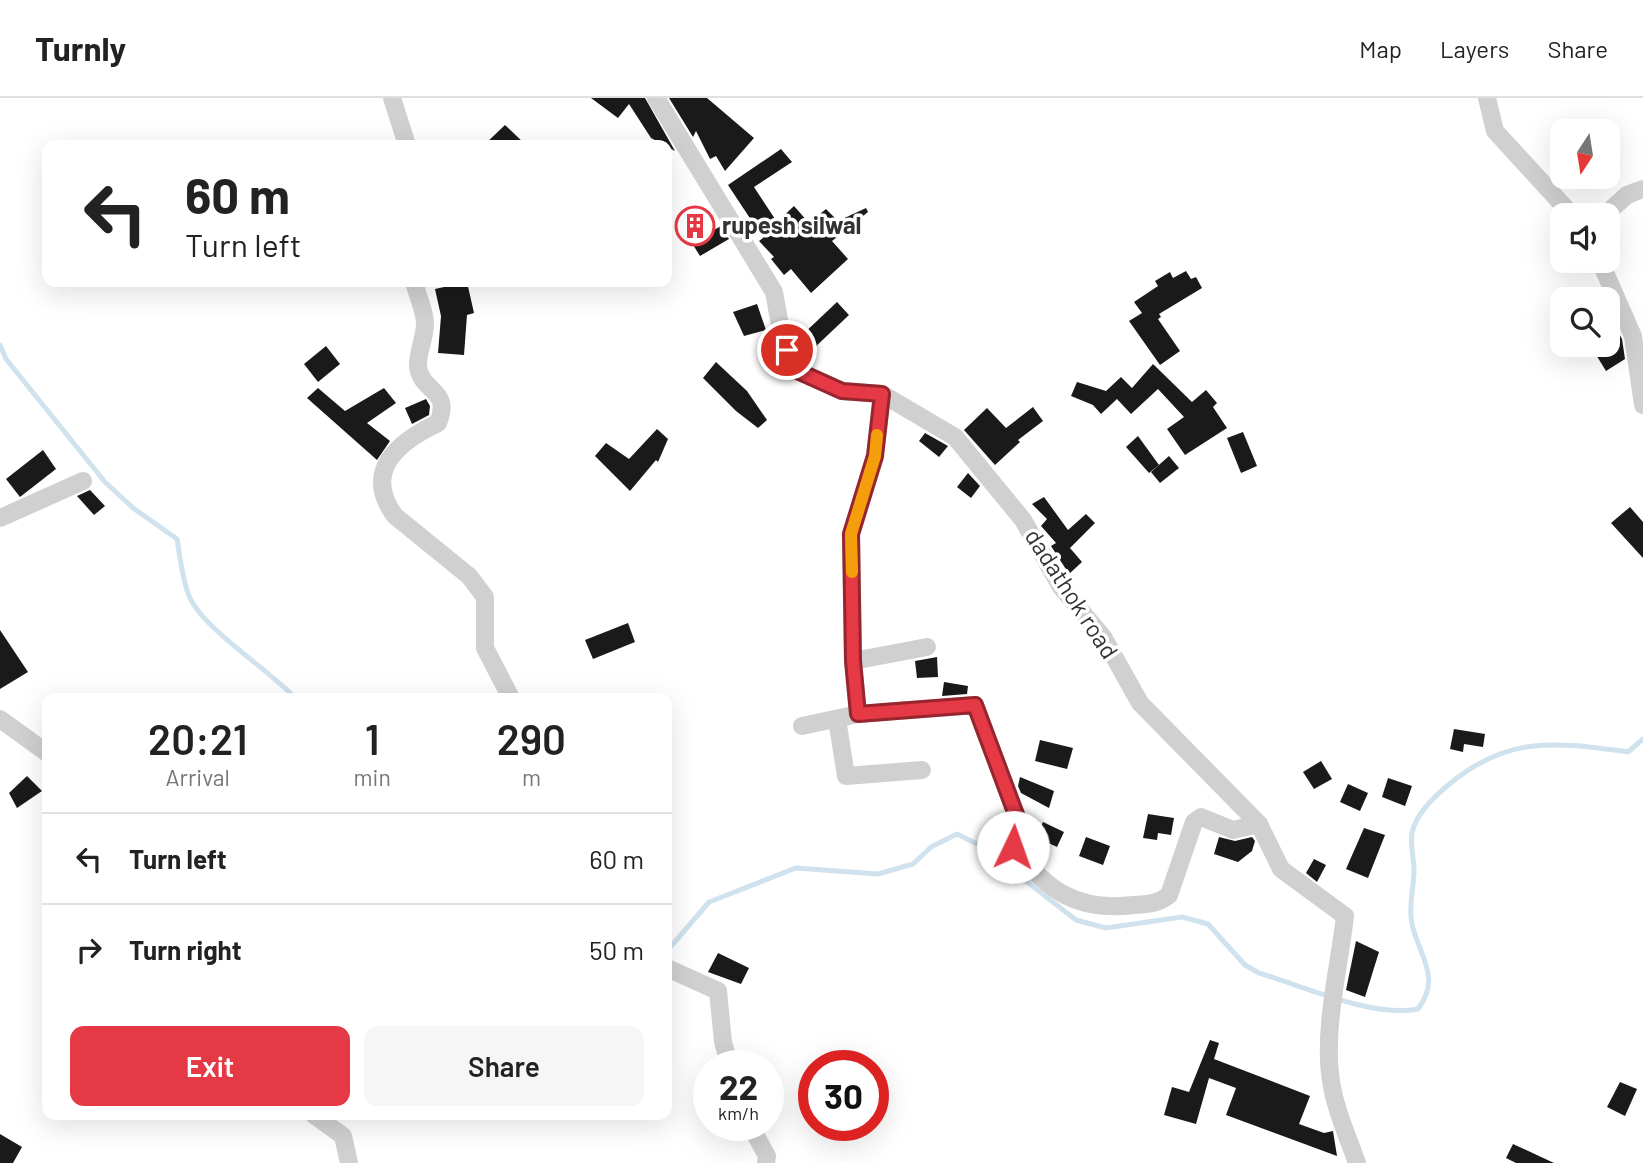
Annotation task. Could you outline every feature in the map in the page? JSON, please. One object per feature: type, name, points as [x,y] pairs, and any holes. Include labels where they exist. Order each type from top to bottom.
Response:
[{"type":"street","points":[[392,98],[406,140]]},
{"type":"street","name":"dadathok road","points":[[656,98],[774,292],[781,331],[793,369],[842,391],[882,394],[955,437],[1023,520],[1061,587],[1103,637],[1140,703],[1259,824],[1281,869],[1345,916],[1331,1006],[1331,1083],[1357,1163]]},
{"type":"street","points":[[1487,98],[1495,131],[1561,203]]},
{"type":"street","points":[[1618,203],[1627,195],[1643,189]]},
{"type":"street","points":[[1605,273],[1633,336],[1643,405]]},
{"type":"street","points":[[415,287],[425,320],[418,365],[421,376],[442,401],[443,412],[439,423],[421,431],[388,460],[382,469],[382,487],[387,505],[395,516],[469,576],[485,597],[485,648],[508,693]]},
{"type":"street","points":[[858,714],[853,661],[851,534],[875,456],[882,394]]},
{"type":"street","points":[[0,518],[83,481]]},
{"type":"street","points":[[853,661],[927,647]]},
{"type":"street","points":[[802,726],[858,714],[975,705],[1018,820],[1013,847],[1038,878],[1083,905],[1125,906],[1161,902],[1169,895],[1194,822],[1201,817],[1233,830],[1259,824]]},
{"type":"street","points":[[0,719],[42,749]]},
{"type":"street","points":[[837,719],[846,776],[922,770]]},
{"type":"street","points":[[672,970],[718,991],[725,1050]]},
{"type":"street","points":[[321,1120],[343,1136],[349,1163]]},
{"type":"street","points":[[759,1141],[767,1156],[766,1163]]},
{"type":"building","points":[[591,98],[645,98],[669,140],[651,138],[629,104],[618,118]]},
{"type":"building","points":[[669,98],[707,98],[754,138],[725,171],[716,156],[710,159],[696,131],[693,137]]},
{"type":"building","points":[[505,125],[521,140],[489,140]]},
{"type":"building","points":[[781,149],[792,162],[754,187],[777,222],[794,206],[809,223],[826,209],[838,221],[866,208],[868,212],[832,241],[848,259],[811,293],[791,269],[784,275],[771,259],[774,257],[759,241],[763,238],[728,185]]},
{"type":"building","points":[[700,211],[712,231],[721,226],[729,239],[700,256],[680,224],[683,213]]},
{"type":"building","points":[[1186,271],[1191,279],[1196,277],[1202,288],[1159,314],[1161,317],[1158,319],[1180,351],[1160,365],[1129,321],[1142,313],[1134,302],[1158,286],[1155,281],[1170,272],[1173,278]]},
{"type":"building","points":[[468,287],[474,313],[467,315],[464,355],[438,353],[441,316],[435,289]]},
{"type":"building","points":[[837,302],[849,315],[812,350],[800,337]]},
{"type":"building","points":[[757,304],[766,330],[744,336],[733,312]]},
{"type":"building","points":[[1620,336],[1625,359],[1606,371],[1597,357],[1620,357]]},
{"type":"building","points":[[326,346],[340,364],[318,382],[304,364]]},
{"type":"building","points":[[716,362],[747,391],[767,420],[758,428],[736,411],[703,378]]},
{"type":"building","points":[[1153,364],[1192,402],[1206,390],[1217,403],[1213,407],[1227,428],[1185,455],[1167,429],[1184,417],[1158,389],[1131,414],[1117,399],[1101,414],[1093,405],[1071,396],[1077,382],[1106,391],[1121,377],[1132,388]]},
{"type":"building","points":[[318,388],[345,411],[384,388],[396,403],[367,423],[390,441],[377,460],[307,398]]},
{"type":"building","points":[[426,399],[430,406],[429,415],[412,424],[405,408]]},
{"type":"building","points":[[1033,407],[1043,421],[1018,440],[1020,442],[995,465],[964,430],[987,408],[1006,428]]},
{"type":"building","points":[[657,429],[668,439],[658,462],[656,460],[630,491],[595,456],[606,443],[629,459]]},
{"type":"building","points":[[1243,432],[1257,466],[1241,473],[1227,438]]},
{"type":"building","points":[[925,433],[948,446],[939,457],[919,441]]},
{"type":"building","points":[[1138,436],[1159,465],[1149,473],[1126,447]]},
{"type":"building","points":[[43,450],[56,469],[20,497],[6,479]]},
{"type":"building","points":[[1169,456],[1179,468],[1160,483],[1151,472]]},
{"type":"building","points":[[968,473],[980,486],[971,498],[957,487]]},
{"type":"building","points":[[90,490],[105,506],[94,515],[77,496]]},
{"type":"building","points":[[1044,497],[1068,530],[1086,514],[1095,523],[1070,548],[1082,562],[1069,574],[1051,546],[1056,543],[1041,526],[1047,519],[1032,504]]},
{"type":"building","points":[[1630,507],[1643,522],[1643,558],[1611,523]]},
{"type":"building","points":[[628,623],[635,642],[593,659],[585,640]]},
{"type":"building","points":[[0,630],[28,672],[0,689]]},
{"type":"building","points":[[937,657],[938,677],[917,678],[915,661]]},
{"type":"building","points":[[944,682],[968,686],[967,694],[942,696]]},
{"type":"building","points":[[1454,729],[1485,734],[1483,747],[1464,744],[1463,752],[1450,749]]},
{"type":"building","points":[[1040,740],[1073,748],[1067,769],[1035,761]]},
{"type":"building","points":[[1321,761],[1332,779],[1314,789],[1303,772]]},
{"type":"building","points":[[27,776],[42,791],[17,808],[9,793]]},
{"type":"building","points":[[1020,777],[1054,791],[1049,808],[1021,793],[1018,786]]},
{"type":"building","points":[[1388,778],[1412,786],[1405,806],[1382,797]]},
{"type":"building","points":[[1348,784],[1368,793],[1360,811],[1340,802]]},
{"type":"building","points":[[1148,814],[1174,818],[1171,835],[1158,833],[1157,840],[1143,838]]},
{"type":"building","points":[[1043,822],[1064,832],[1057,847],[1036,837]]},
{"type":"building","points":[[1364,828],[1385,835],[1368,878],[1346,869]]},
{"type":"building","points":[[1086,837],[1110,846],[1103,865],[1079,856]]},
{"type":"building","points":[[1219,837],[1235,841],[1252,837],[1255,841],[1252,851],[1238,862],[1214,854]]},
{"type":"building","points":[[1314,859],[1326,865],[1317,882],[1306,873]]},
{"type":"building","points":[[1356,941],[1379,952],[1365,997],[1346,990]]},
{"type":"building","points":[[718,953],[749,968],[741,984],[708,972]]},
{"type":"building","points":[[1210,1040],[1219,1043],[1214,1059],[1310,1096],[1299,1124],[1324,1133],[1333,1131],[1337,1156],[1226,1115],[1236,1088],[1209,1078],[1196,1124],[1164,1115],[1172,1087],[1189,1092]]},
{"type":"building","points":[[1620,1082],[1637,1089],[1625,1116],[1607,1107]]},
{"type":"building","points":[[0,1134],[22,1147],[13,1163],[0,1163]]},
{"type":"building","points":[[1513,1144],[1554,1163],[1516,1163],[1506,1158]]},
{"type":"waterway","points":[[0,345],[6,359],[105,482],[133,508],[177,539],[188,593],[206,620],[290,693]]},
{"type":"waterway","points":[[672,945],[709,902],[796,868],[878,874],[913,864],[931,847],[957,834],[1005,858],[1017,874],[1076,920],[1106,928],[1182,917],[1208,924],[1245,965],[1259,973],[1360,1005],[1400,1011],[1418,1009],[1425,997],[1428,976],[1411,918],[1414,871],[1412,837],[1417,819],[1426,807],[1469,769],[1511,750],[1554,745],[1628,752],[1643,739]]},
{"type":"slow traffic","points":[[852,572],[851,534],[875,456],[877,435]]},
{"type":"place","name":"rupesh silwal","points":[[695,226]]},
{"type":"route","points":[[787,350],[793,369],[842,391],[882,394],[875,456],[851,534],[853,661],[858,714],[975,705],[1018,820],[1013,847]]}]
